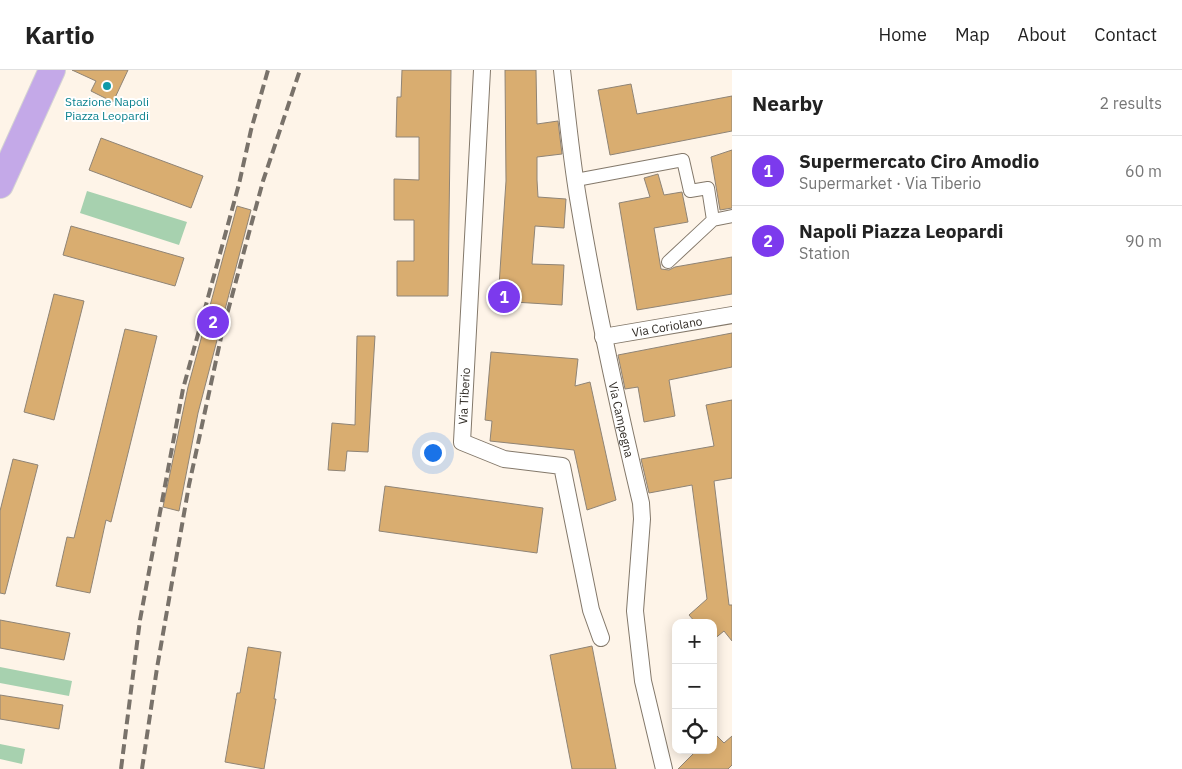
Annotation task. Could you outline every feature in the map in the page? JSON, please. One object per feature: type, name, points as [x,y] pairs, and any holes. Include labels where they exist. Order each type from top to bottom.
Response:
[{"type":"main road","points":[[0,185],[52,70]]},
{"type":"street","name":"Via Tiberio","points":[[482,70],[462,442],[504,459],[562,466],[591,610],[601,638]]},
{"type":"street","name":"Via Campegna","points":[[562,70],[576,180],[603,337],[641,503],[642,519],[635,611],[643,682],[664,769]]},
{"type":"street","points":[[576,180],[683,160],[690,191],[708,188],[713,220]]},
{"type":"street","points":[[668,262],[713,220],[732,216]]},
{"type":"street","name":"Via Coriolano","points":[[603,337],[732,315]]},
{"type":"green space","points":[[87,191],[187,222],[179,245],[80,213]]},
{"type":"green space","points":[[0,667],[72,681],[69,696],[0,683]]},
{"type":"green space","points":[[0,744],[25,749],[22,764],[0,759]]},
{"type":"building","name":"Stazione Napoli Piazza Leopardi","points":[[72,70],[128,70],[113,102],[91,91],[96,81]]},
{"type":"building","points":[[402,70],[451,70],[448,296],[397,296],[397,261],[414,261],[414,220],[394,220],[394,179],[419,180],[419,137],[396,137],[397,97],[401,97]]},
{"type":"building","points":[[505,70],[536,70],[537,124],[558,121],[562,154],[537,157],[537,180],[538,197],[566,199],[564,228],[535,226],[532,264],[564,265],[562,305],[498,301],[506,181]]},
{"type":"building","points":[[631,84],[637,114],[732,96],[732,131],[610,155],[598,90]]},
{"type":"building","points":[[101,138],[203,176],[191,208],[89,170]]},
{"type":"building","points":[[732,150],[732,208],[720,210],[711,157]]},
{"type":"building","points":[[658,174],[664,195],[682,192],[688,222],[654,228],[661,269],[669,270],[675,267],[732,257],[732,294],[637,310],[619,203],[650,197],[644,178]]},
{"type":"building","points":[[237,206],[251,210],[198,413],[179,511],[163,507],[188,387]]},
{"type":"building","points":[[71,226],[184,258],[175,286],[63,255]]},
{"type":"building","points":[[54,294],[84,301],[54,420],[24,412]]},
{"type":"building","points":[[125,329],[157,336],[111,522],[106,520],[90,593],[56,586],[67,537],[74,538]]},
{"type":"building","points":[[732,333],[732,367],[669,380],[675,416],[644,422],[638,387],[625,389],[618,355]]},
{"type":"building","points":[[357,336],[375,336],[368,452],[347,451],[345,471],[328,470],[332,423],[355,425]]},
{"type":"building","points":[[491,352],[578,359],[575,386],[590,382],[616,500],[587,510],[574,450],[490,441],[492,421],[485,420]]},
{"type":"building","points":[[732,400],[732,478],[714,481],[729,605],[732,605],[732,641],[724,631],[717,637],[717,619],[692,619],[689,615],[707,599],[692,485],[649,493],[641,459],[714,446],[706,405]]},
{"type":"building","points":[[13,459],[38,465],[5,594],[0,593],[0,511]]},
{"type":"building","points":[[385,486],[543,508],[537,553],[379,531]]},
{"type":"building","points":[[0,620],[70,633],[64,660],[0,648]]},
{"type":"building","points":[[592,646],[616,769],[572,769],[550,655]]},
{"type":"building","points":[[248,647],[281,652],[274,699],[276,699],[264,769],[225,762],[237,693],[240,693]]},
{"type":"building","points":[[0,695],[63,705],[59,729],[0,719]]},
{"type":"building","points":[[717,736],[724,743],[732,736],[732,765],[728,769],[678,769],[693,754],[717,754]]},
{"type":"railway","points":[[121,769],[140,620],[183,389],[268,70]]},
{"type":"railway","points":[[142,769],[157,668],[189,485],[222,333],[263,181],[300,70]]},
{"type":"place","name":"Stazione Napoli Piazza Leopardi","points":[[107,86]]},
{"type":"place","name":"Supermercato Ciro Amodio","points":[[504,297]]},
{"type":"place","name":"Napoli Piazza Leopardi","points":[[213,322]]}]
